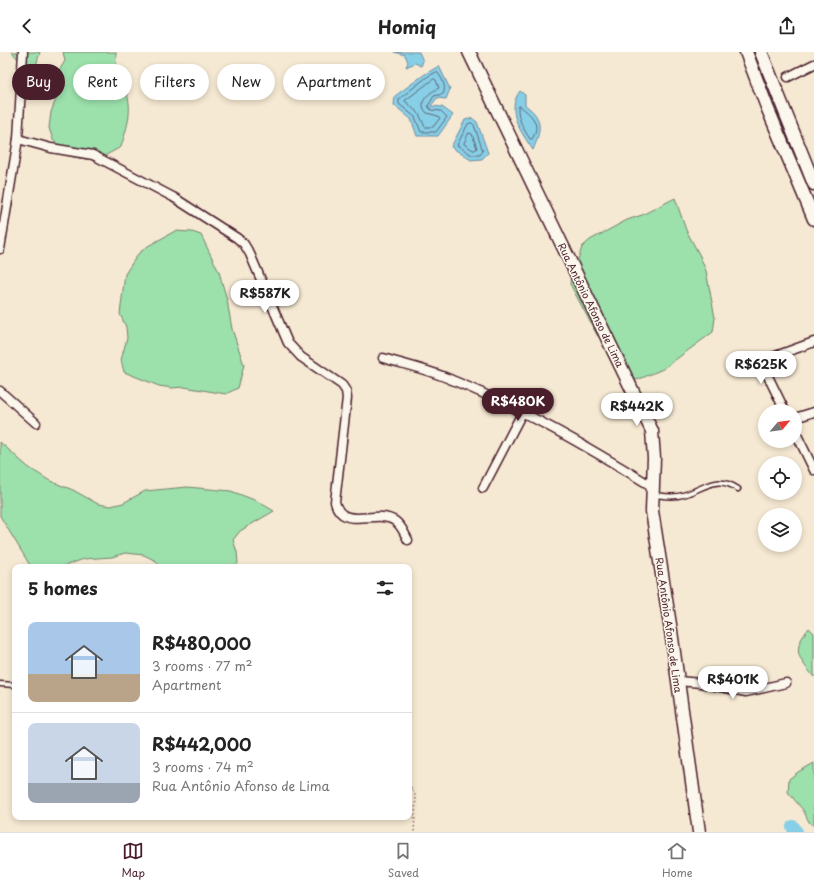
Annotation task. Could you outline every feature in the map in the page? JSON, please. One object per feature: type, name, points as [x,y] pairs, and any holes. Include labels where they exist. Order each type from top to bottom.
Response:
[{"type":"main road","name":"Rua Antônio Afonso de Lima","points":[[469,52],[652,431],[654,458],[652,511],[699,832]]},
{"type":"main road","points":[[746,52],[767,107],[814,219]]},
{"type":"main road","points":[[761,52],[814,184]]},
{"type":"street","points":[[0,250],[18,139],[23,52]]},
{"type":"street","points":[[788,77],[814,64]]},
{"type":"street","points":[[18,139],[51,148],[93,155],[172,197],[244,244],[250,254],[288,343],[301,356],[342,385],[346,391],[348,398],[335,502],[337,510],[341,515],[348,518],[387,518],[395,521],[402,528],[408,540]]},
{"type":"street","points":[[782,404],[765,370],[770,358],[814,342]]},
{"type":"street","points":[[383,358],[451,379],[553,428],[653,491]]},
{"type":"street","points":[[0,391],[36,423]]},
{"type":"street","points":[[802,416],[814,412]]},
{"type":"street","points":[[484,488],[522,413]]},
{"type":"street","points":[[802,445],[814,470]]},
{"type":"street","points":[[678,681],[701,683],[746,692],[786,683]]},
{"type":"lane","points":[[653,491],[674,497],[683,495],[713,482],[728,483],[738,489]]},
{"type":"lane","points":[[0,684],[12,685]]},
{"type":"path","points":[[412,790],[416,797],[414,832]]},
{"type":"green space","points":[[12,52],[40,52],[36,64],[22,64]]},
{"type":"green space","points":[[63,52],[116,52],[116,64],[73,64],[73,100],[129,101],[128,121],[121,147],[97,160],[69,156],[53,140],[49,128],[51,112],[56,100],[65,100],[65,64],[63,64],[65,61]]},
{"type":"green space","points":[[675,198],[686,230],[706,271],[715,318],[713,332],[663,369],[637,380],[626,373],[612,352],[597,335],[570,284],[571,271],[578,260],[582,247],[590,240],[627,220],[642,215]]},
{"type":"green space","points":[[175,231],[192,232],[201,235],[219,272],[227,300],[232,329],[244,365],[238,388],[226,394],[184,387],[172,388],[159,386],[124,372],[121,360],[127,338],[126,327],[120,314],[125,274],[138,254],[148,246]]},
{"type":"green space","points":[[0,442],[28,467],[50,481],[73,490],[98,504],[111,506],[123,503],[145,491],[187,487],[231,491],[257,501],[274,511],[240,531],[233,540],[237,552],[237,564],[158,564],[156,561],[144,555],[125,553],[112,557],[84,559],[70,564],[29,564],[0,516]]},
{"type":"green space","points":[[809,628],[814,633],[814,677],[801,659],[798,648],[803,636]]},
{"type":"green space","points":[[814,763],[814,826],[809,822],[803,810],[788,792],[789,779]]},
{"type":"water","points":[[394,52],[419,52],[423,61],[421,66],[415,63],[406,67],[408,62],[405,55]]},
{"type":"water","points":[[439,66],[450,89],[446,99],[437,98],[431,106],[442,107],[453,115],[438,136],[417,136],[411,119],[394,105],[395,96],[425,74]]},
{"type":"water","points":[[520,91],[525,95],[525,105],[531,110],[538,120],[538,137],[533,150],[520,129],[514,114],[514,106]]},
{"type":"water","points":[[472,118],[477,122],[488,153],[482,159],[471,160],[451,147],[465,120]]},
{"type":"waterway","points":[[793,827],[796,832]]}]
